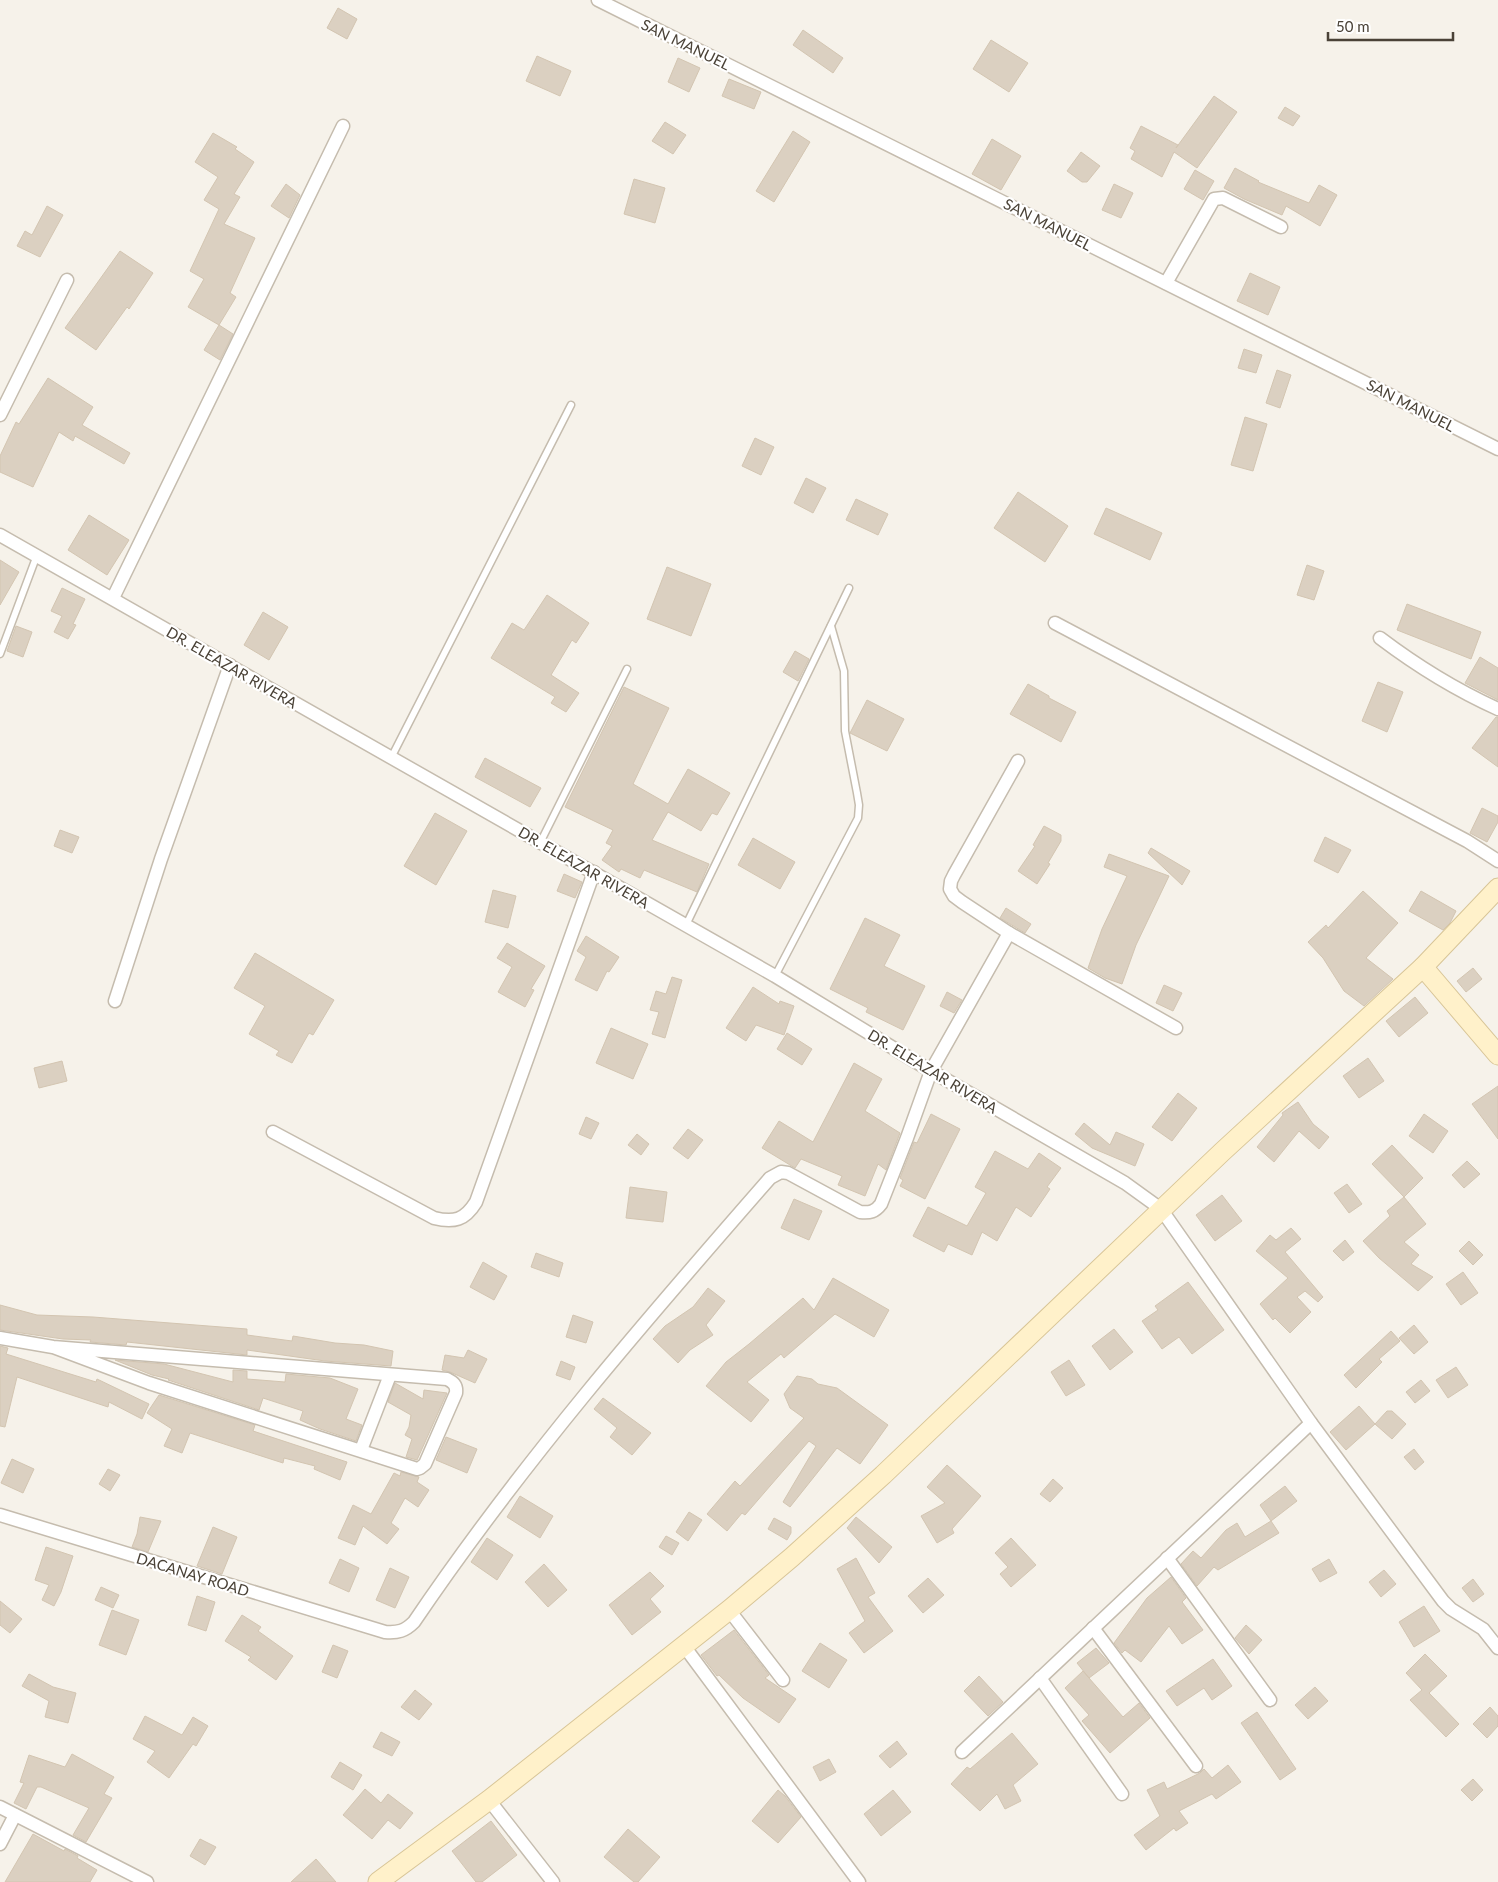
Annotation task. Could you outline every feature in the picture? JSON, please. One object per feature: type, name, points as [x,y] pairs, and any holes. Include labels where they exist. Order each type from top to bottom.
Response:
[{"type":"street","name":"SAN MANUEL","points":[[598,0],[1498,449]]},
{"type":"street","points":[[113,598],[343,126]]},
{"type":"street","points":[[1166,283],[1214,199],[1223,198],[1280,227]]},
{"type":"street","points":[[0,415],[68,280]]},
{"type":"street","name":"DR. ELEAZAR RIVERA","points":[[0,535],[391,758],[541,841],[775,976],[931,1071],[1125,1183],[1162,1209]]},
{"type":"street","points":[[1055,624],[1467,841],[1498,861]]},
{"type":"street","points":[[1380,638],[1403,656],[1454,688],[1498,708]]},
{"type":"street","points":[[115,1002],[161,859],[230,666]]},
{"type":"street","points":[[1018,761],[951,881],[950,889],[954,896],[1008,933],[1176,1028]]},
{"type":"street","points":[[273,1132],[434,1218],[446,1221],[459,1219],[469,1214],[476,1202],[594,872]]},
{"type":"street","points":[[378,1882],[489,1800],[684,1646],[792,1557],[882,1475],[1162,1209],[1423,967],[1498,888]]},
{"type":"street","points":[[931,1071],[1008,933]]},
{"type":"street","points":[[1423,967],[1498,1055]]},
{"type":"street","name":"DACANAY ROAD","points":[[0,1515],[386,1632],[401,1632],[414,1622],[480,1528],[579,1401],[770,1178],[781,1172],[788,1173],[860,1212],[867,1213],[877,1209],[881,1204],[904,1146],[931,1071]]},
{"type":"street","points":[[1162,1209],[1311,1423],[1443,1601],[1451,1609],[1482,1630],[1498,1648]]},
{"type":"street","points":[[0,1338],[53,1347],[446,1379],[457,1388],[424,1464],[420,1468],[414,1468],[149,1383],[53,1347]]},
{"type":"street","points":[[361,1450],[390,1375]]},
{"type":"street","points":[[962,1752],[1311,1423]]},
{"type":"street","points":[[1167,1558],[1270,1700]]},
{"type":"street","points":[[728,1610],[783,1680]]},
{"type":"street","points":[[1093,1628],[1196,1766]]},
{"type":"street","points":[[684,1646],[859,1882]]},
{"type":"street","points":[[1040,1678],[1122,1794]]},
{"type":"street","points":[[489,1800],[553,1882]]},
{"type":"street","points":[[0,1807],[147,1882]]},
{"type":"street","points":[[0,1844],[16,1815]]},
{"type":"lane","points":[[391,758],[571,405]]},
{"type":"lane","points":[[0,654],[37,555]]},
{"type":"lane","points":[[686,925],[849,588]]},
{"type":"lane","points":[[775,976],[858,818],[858,793],[844,723],[844,671],[831,626]]},
{"type":"lane","points":[[541,841],[626,669]]},
{"type":"building","points":[[338,8],[357,19],[347,39],[327,28]]},
{"type":"building","points":[[803,30],[843,58],[833,73],[793,45]]},
{"type":"building","points":[[991,40],[1028,63],[1009,92],[973,69]]},
{"type":"building","points":[[537,56],[571,71],[560,96],[526,81]]},
{"type":"building","points":[[678,58],[700,68],[689,92],[668,82]]},
{"type":"building","points":[[729,79],[761,92],[754,109],[722,96]]},
{"type":"building","points":[[1214,96],[1237,112],[1197,168],[1174,152],[1162,177],[1131,159],[1135,151],[1130,148],[1141,126],[1178,145],[1176,148]]},
{"type":"building","points":[[1285,107],[1300,116],[1293,126],[1278,118]]},
{"type":"building","points":[[665,122],[686,135],[673,154],[652,141]]},
{"type":"building","points":[[793,131],[810,142],[774,202],[756,191]]},
{"type":"building","points":[[213,133],[237,147],[235,149],[254,162],[234,194],[240,197],[224,224],[255,238],[230,293],[236,297],[219,325],[188,307],[204,279],[190,271],[219,209],[204,200],[218,177],[195,162]]},
{"type":"building","points":[[992,139],[1021,156],[1001,190],[972,174]]},
{"type":"building","points":[[1081,152],[1100,166],[1087,182],[1082,182],[1067,171]]},
{"type":"building","points":[[1235,168],[1258,182],[1309,203],[1319,185],[1337,195],[1320,226],[1286,206],[1282,215],[1244,199],[1224,188]]},
{"type":"building","points":[[1195,170],[1214,181],[1203,200],[1184,189]]},
{"type":"building","points":[[634,179],[665,188],[655,223],[624,214]]},
{"type":"building","points":[[286,184],[300,195],[289,218],[271,206]]},
{"type":"building","points":[[1114,184],[1133,193],[1121,218],[1102,210]]},
{"type":"building","points":[[47,206],[63,215],[40,257],[17,246],[25,231],[32,235]]},
{"type":"building","points":[[120,251],[153,273],[129,309],[127,307],[96,350],[65,328]]},
{"type":"building","points":[[1250,273],[1280,287],[1268,315],[1237,301]]},
{"type":"building","points":[[219,325],[233,334],[220,360],[204,350]]},
{"type":"building","points":[[1244,349],[1262,355],[1256,373],[1238,368]]},
{"type":"building","points":[[1277,370],[1291,375],[1280,408],[1266,403]]},
{"type":"building","points":[[48,378],[93,407],[82,425],[130,453],[124,464],[75,436],[73,441],[59,432],[33,487],[0,472],[0,456],[16,422],[19,424]]},
{"type":"building","points":[[1245,417],[1267,424],[1253,471],[1231,465]]},
{"type":"building","points":[[755,438],[774,447],[761,475],[742,466]]},
{"type":"building","points":[[806,478],[826,488],[813,513],[794,503]]},
{"type":"building","points":[[1018,492],[1068,526],[1045,562],[994,528]]},
{"type":"building","points":[[856,499],[888,514],[878,535],[846,520]]},
{"type":"building","points":[[1106,508],[1162,533],[1150,560],[1094,534]]},
{"type":"building","points":[[89,515],[129,540],[107,575],[68,550]]},
{"type":"building","points":[[0,560],[19,572],[0,605]]},
{"type":"building","points":[[1307,565],[1324,571],[1314,600],[1297,595]]},
{"type":"building","points":[[667,567],[711,584],[691,636],[647,619]]},
{"type":"building","points":[[62,588],[85,599],[73,624],[76,625],[68,639],[54,632],[62,616],[51,611]]},
{"type":"building","points":[[547,595],[589,623],[576,643],[572,640],[551,675],[579,693],[566,712],[551,703],[555,697],[491,658],[512,623],[524,630]]},
{"type":"building","points":[[1407,604],[1481,632],[1471,659],[1397,630]]},
{"type":"building","points":[[263,612],[288,627],[269,660],[244,645]]},
{"type":"building","points":[[16,626],[32,632],[23,657],[7,651]]},
{"type":"building","points":[[795,651],[809,659],[798,681],[783,672]]},
{"type":"building","points":[[1480,657],[1498,668],[1498,700],[1465,683]]},
{"type":"building","points":[[1378,682],[1403,692],[1387,732],[1362,721]]},
{"type":"building","points":[[1028,684],[1049,696],[1049,698],[1076,712],[1061,742],[1010,714]]},
{"type":"building","points":[[624,687],[669,708],[633,784],[668,804],[688,769],[730,793],[717,815],[712,813],[701,831],[668,812],[652,840],[709,864],[697,892],[644,870],[640,878],[621,869],[619,872],[602,860],[612,846],[606,843],[613,830],[565,807]]},
{"type":"building","points":[[867,700],[904,719],[887,751],[850,733]]},
{"type":"building","points":[[1496,717],[1498,717],[1498,767],[1472,748]]},
{"type":"building","points":[[485,758],[541,788],[530,807],[475,777]]},
{"type":"building","points":[[1482,808],[1498,816],[1498,822],[1487,842],[1470,833]]},
{"type":"building","points":[[435,813],[467,831],[436,885],[404,866]]},
{"type":"building","points":[[1044,826],[1061,835],[1061,841],[1048,863],[1050,864],[1037,884],[1018,871],[1035,846],[1033,845]]},
{"type":"building","points":[[60,830],[79,837],[72,853],[54,846]]},
{"type":"building","points":[[1325,837],[1351,850],[1338,873],[1314,861]]},
{"type":"building","points":[[753,838],[795,862],[780,889],[738,865]]},
{"type":"building","points":[[1151,848],[1190,871],[1182,885],[1148,853]]},
{"type":"building","points":[[1109,854],[1169,876],[1136,945],[1122,984],[1105,978],[1088,968],[1102,929],[1127,876],[1104,867]]},
{"type":"building","points":[[564,874],[582,882],[575,898],[557,891]]},
{"type":"building","points":[[493,890],[516,896],[508,928],[485,922]]},
{"type":"building","points":[[1363,891],[1398,923],[1366,958],[1393,979],[1364,1006],[1344,991],[1323,958],[1308,942],[1326,925],[1328,928]]},
{"type":"building","points":[[1421,891],[1456,911],[1450,923],[1443,930],[1409,911]]},
{"type":"building","points":[[1006,908],[1031,924],[1025,933],[1000,918]]},
{"type":"building","points":[[865,918],[900,935],[884,966],[925,986],[903,1030],[866,1012],[868,1008],[830,989]]},
{"type":"building","points":[[586,936],[619,957],[609,972],[607,971],[597,991],[575,980],[586,957],[577,951]]},
{"type":"building","points":[[507,943],[545,966],[531,989],[534,990],[525,1007],[498,992],[512,967],[497,958]]},
{"type":"building","points":[[255,953],[334,1000],[313,1035],[309,1033],[292,1063],[276,1055],[279,1051],[249,1034],[265,1006],[234,988]]},
{"type":"building","points":[[1473,968],[1482,979],[1466,992],[1457,981]]},
{"type":"building","points":[[672,977],[682,980],[665,1038],[652,1034],[659,1012],[650,1010],[656,991],[666,994]]},
{"type":"building","points":[[1164,985],[1182,993],[1173,1011],[1156,1003]]},
{"type":"building","points":[[753,987],[779,1004],[780,1001],[794,1006],[784,1035],[756,1025],[746,1041],[726,1028]]},
{"type":"building","points":[[947,992],[962,1000],[954,1013],[940,1006]]},
{"type":"building","points":[[1415,997],[1428,1013],[1399,1037],[1386,1021]]},
{"type":"building","points":[[611,1028],[648,1044],[633,1079],[596,1063]]},
{"type":"building","points":[[787,1033],[812,1049],[802,1065],[777,1049]]},
{"type":"building","points":[[1368,1058],[1384,1081],[1359,1098],[1343,1076]]},
{"type":"building","points":[[62,1061],[67,1081],[39,1088],[34,1068]]},
{"type":"building","points":[[854,1063],[882,1079],[865,1111],[900,1133],[886,1170],[878,1164],[865,1196],[838,1185],[842,1176],[801,1159],[795,1168],[762,1148],[779,1121],[813,1142]]},
{"type":"building","points":[[1498,1086],[1498,1139],[1472,1104]]},
{"type":"building","points":[[1178,1093],[1197,1108],[1172,1141],[1152,1127]]},
{"type":"building","points":[[1298,1102],[1313,1124],[1329,1137],[1319,1149],[1299,1131],[1274,1162],[1257,1147],[1283,1115],[1282,1113]]},
{"type":"building","points":[[931,1114],[960,1129],[925,1199],[900,1186],[903,1180],[900,1178],[914,1142],[917,1143]]},
{"type":"building","points":[[1424,1114],[1448,1131],[1433,1153],[1409,1136]]},
{"type":"building","points":[[586,1117],[599,1123],[591,1139],[579,1134]]},
{"type":"building","points":[[1084,1123],[1110,1145],[1116,1132],[1144,1144],[1135,1166],[1092,1148],[1075,1134]]},
{"type":"building","points":[[688,1129],[703,1140],[688,1159],[673,1148]]},
{"type":"building","points":[[637,1134],[649,1144],[641,1155],[628,1145]]},
{"type":"building","points":[[1392,1145],[1423,1178],[1404,1197],[1372,1164]]},
{"type":"building","points":[[995,1151],[1028,1169],[1039,1153],[1061,1168],[1047,1187],[1050,1189],[1031,1217],[1016,1207],[997,1241],[982,1232],[972,1255],[948,1244],[944,1252],[913,1236],[928,1207],[967,1226],[986,1193],[975,1187]]},
{"type":"building","points":[[1467,1161],[1480,1174],[1464,1188],[1452,1175]]},
{"type":"building","points":[[1347,1184],[1362,1204],[1349,1213],[1334,1193]]},
{"type":"building","points":[[630,1187],[667,1192],[663,1222],[626,1218]]},
{"type":"building","points":[[1222,1195],[1242,1221],[1215,1241],[1196,1215]]},
{"type":"building","points":[[1404,1197],[1426,1224],[1404,1242],[1419,1255],[1411,1264],[1433,1277],[1418,1291],[1379,1258],[1363,1241],[1390,1216],[1387,1211]]},
{"type":"building","points":[[794,1199],[822,1211],[809,1240],[781,1228]]},
{"type":"building","points":[[1291,1228],[1301,1239],[1285,1252],[1323,1297],[1318,1302],[1305,1291],[1297,1297],[1311,1312],[1290,1333],[1275,1318],[1273,1320],[1260,1304],[1288,1278],[1256,1251],[1270,1235],[1276,1240]]},
{"type":"building","points":[[1345,1240],[1354,1252],[1343,1261],[1333,1251]]},
{"type":"building","points":[[1469,1241],[1483,1255],[1473,1265],[1459,1251]]},
{"type":"building","points":[[536,1253],[563,1263],[559,1277],[531,1267]]},
{"type":"building","points":[[483,1262],[507,1276],[494,1300],[470,1287]]},
{"type":"building","points":[[1463,1272],[1478,1293],[1461,1305],[1446,1284]]},
{"type":"building","points":[[833,1278],[889,1310],[874,1337],[835,1314],[784,1358],[781,1354],[747,1382],[769,1400],[751,1422],[706,1386],[726,1362],[803,1298],[814,1310]]},
{"type":"building","points":[[1188,1282],[1224,1330],[1192,1354],[1179,1337],[1162,1349],[1142,1321],[1158,1310],[1155,1306]]},
{"type":"building","points":[[708,1288],[725,1301],[706,1325],[713,1335],[690,1350],[678,1363],[653,1339],[665,1326],[693,1307]]},
{"type":"building","points":[[0,1305],[37,1315],[93,1317],[247,1329],[247,1335],[292,1341],[293,1336],[335,1343],[364,1345],[393,1351],[391,1366],[325,1361],[247,1350],[247,1355],[127,1342],[126,1345],[90,1342],[91,1340],[63,1339],[0,1330]]},
{"type":"building","points":[[573,1315],[593,1322],[586,1343],[566,1337]]},
{"type":"building","points":[[1414,1325],[1428,1342],[1414,1354],[1399,1338]]},
{"type":"building","points":[[1114,1329],[1133,1352],[1110,1370],[1092,1346]]},
{"type":"building","points":[[1391,1331],[1400,1341],[1379,1359],[1382,1362],[1356,1388],[1344,1375]]},
{"type":"building","points":[[0,1346],[8,1348],[6,1354],[96,1382],[97,1379],[149,1404],[142,1419],[109,1402],[108,1407],[17,1377],[5,1427],[0,1426]]},
{"type":"building","points":[[468,1350],[487,1359],[475,1383],[442,1370],[445,1355],[464,1358]]},
{"type":"building","points":[[115,1360],[164,1364],[233,1382],[233,1370],[247,1371],[247,1379],[285,1382],[286,1374],[330,1378],[358,1389],[346,1419],[362,1425],[356,1441],[300,1420],[303,1411],[263,1398],[259,1410],[152,1375]]},
{"type":"building","points":[[1069,1360],[1085,1385],[1066,1396],[1051,1372]]},
{"type":"building","points":[[561,1361],[575,1367],[570,1380],[556,1375]]},
{"type":"building","points":[[1456,1367],[1468,1385],[1448,1398],[1436,1380]]},
{"type":"building","points":[[797,1376],[812,1379],[818,1384],[837,1388],[888,1425],[860,1464],[837,1448],[790,1507],[783,1502],[816,1446],[809,1441],[745,1515],[742,1513],[727,1531],[707,1514],[735,1481],[740,1486],[804,1418],[790,1408],[784,1394]]},
{"type":"building","points":[[1421,1380],[1430,1391],[1415,1403],[1406,1392]]},
{"type":"building","points":[[395,1383],[423,1399],[424,1390],[447,1393],[417,1460],[406,1457],[412,1439],[405,1435],[409,1427],[411,1415],[388,1402]]},
{"type":"building","points":[[159,1395],[255,1425],[253,1431],[347,1462],[340,1480],[314,1469],[315,1466],[284,1458],[283,1463],[190,1433],[182,1453],[164,1446],[172,1429],[147,1413]]},
{"type":"building","points":[[603,1398],[651,1433],[632,1455],[610,1437],[617,1428],[594,1409]]},
{"type":"building","points":[[1359,1406],[1375,1424],[1346,1450],[1330,1432]]},
{"type":"building","points":[[1387,1411],[1392,1411],[1406,1424],[1392,1439],[1375,1424]]},
{"type":"building","points":[[446,1437],[477,1449],[467,1473],[436,1460]]},
{"type":"building","points":[[1414,1449],[1424,1462],[1415,1470],[1404,1457]]},
{"type":"building","points":[[12,1459],[34,1469],[23,1493],[1,1483]]},
{"type":"building","points":[[947,1465],[981,1496],[952,1529],[954,1533],[937,1543],[921,1516],[945,1503],[927,1487]]},
{"type":"building","points":[[108,1469],[120,1475],[110,1491],[99,1484]]},
{"type":"building","points":[[401,1472],[419,1477],[417,1482],[429,1490],[418,1507],[405,1498],[391,1523],[399,1529],[387,1544],[363,1526],[355,1545],[338,1538],[353,1505],[371,1514],[394,1473],[400,1476]]},
{"type":"building","points":[[1053,1479],[1063,1488],[1050,1502],[1040,1494]]},
{"type":"building","points":[[1285,1486],[1297,1501],[1271,1521],[1260,1505]]},
{"type":"building","points":[[520,1496],[553,1516],[540,1538],[507,1517]]},
{"type":"building","points":[[689,1512],[702,1520],[688,1541],[676,1532]]},
{"type":"building","points":[[140,1517],[161,1521],[148,1552],[132,1547]]},
{"type":"building","points":[[856,1517],[892,1547],[879,1563],[847,1528]]},
{"type":"building","points":[[774,1518],[791,1527],[791,1533],[787,1540],[768,1529]]},
{"type":"building","points":[[1271,1521],[1279,1533],[1218,1570],[1214,1567],[1197,1586],[1181,1564],[1193,1551],[1201,1558],[1226,1530],[1237,1523],[1245,1537]]},
{"type":"building","points":[[213,1527],[237,1537],[222,1574],[197,1566]]},
{"type":"building","points":[[666,1536],[679,1543],[672,1555],[659,1547]]},
{"type":"building","points":[[487,1538],[513,1555],[497,1580],[471,1562]]},
{"type":"building","points":[[1011,1538],[1036,1565],[1011,1587],[1000,1574],[1008,1567],[995,1553]]},
{"type":"building","points":[[46,1547],[73,1556],[61,1592],[54,1606],[42,1600],[49,1585],[35,1580]]},
{"type":"building","points":[[856,1558],[875,1593],[868,1597],[893,1631],[864,1653],[849,1633],[865,1621],[837,1569]]},
{"type":"building","points":[[340,1559],[359,1568],[349,1592],[329,1583]]},
{"type":"building","points":[[1329,1559],[1337,1573],[1320,1582],[1312,1569]]},
{"type":"building","points":[[544,1564],[567,1590],[548,1607],[525,1582]]},
{"type":"building","points":[[390,1568],[409,1577],[395,1608],[376,1600]]},
{"type":"building","points":[[1384,1570],[1396,1584],[1381,1597],[1369,1582]]},
{"type":"building","points":[[650,1572],[664,1586],[650,1599],[661,1612],[632,1635],[609,1605]]},
{"type":"building","points":[[1171,1577],[1186,1598],[1182,1602],[1203,1630],[1182,1644],[1169,1626],[1141,1662],[1125,1650],[1122,1653],[1114,1643],[1147,1598]]},
{"type":"building","points":[[928,1578],[944,1595],[923,1613],[908,1596]]},
{"type":"building","points":[[1473,1579],[1484,1594],[1473,1602],[1462,1588]]},
{"type":"building","points":[[101,1587],[119,1595],[113,1608],[95,1600]]},
{"type":"building","points":[[197,1596],[215,1602],[206,1631],[188,1625]]},
{"type":"building","points":[[0,1601],[22,1619],[10,1633],[0,1625]]},
{"type":"building","points":[[1424,1606],[1440,1631],[1414,1647],[1399,1622]]},
{"type":"building","points":[[112,1610],[139,1620],[126,1655],[99,1645]]},
{"type":"building","points":[[242,1615],[261,1627],[258,1631],[293,1656],[276,1680],[248,1660],[251,1657],[225,1641]]},
{"type":"building","points":[[1246,1625],[1262,1640],[1249,1654],[1235,1638]]},
{"type":"building","points":[[734,1630],[769,1675],[765,1678],[796,1699],[779,1723],[743,1698],[719,1675],[717,1676],[701,1655]]},
{"type":"building","points":[[820,1643],[847,1660],[829,1688],[802,1671]]},
{"type":"building","points":[[333,1645],[348,1651],[337,1678],[322,1672]]},
{"type":"building","points":[[1096,1648],[1109,1663],[1089,1678],[1077,1663]]},
{"type":"building","points":[[1425,1654],[1447,1676],[1429,1693],[1459,1724],[1446,1737],[1410,1700],[1422,1690],[1406,1673]]},
{"type":"building","points":[[1213,1659],[1232,1686],[1212,1700],[1204,1688],[1177,1706],[1166,1691]]},
{"type":"building","points":[[1083,1671],[1123,1717],[1139,1703],[1150,1718],[1110,1753],[1082,1721],[1089,1715],[1065,1688]]},
{"type":"building","points":[[29,1674],[53,1687],[76,1693],[68,1723],[45,1717],[49,1701],[22,1686]]},
{"type":"building","points":[[979,1676],[1003,1702],[988,1716],[964,1691]]},
{"type":"building","points":[[1315,1687],[1328,1701],[1308,1719],[1295,1705]]},
{"type":"building","points":[[415,1690],[432,1704],[419,1720],[401,1707]]},
{"type":"building","points":[[1490,1707],[1498,1716],[1498,1726],[1487,1738],[1473,1724]]},
{"type":"building","points":[[1257,1712],[1296,1769],[1280,1780],[1241,1723]]},
{"type":"building","points":[[145,1716],[182,1735],[193,1717],[208,1726],[196,1746],[193,1744],[169,1778],[147,1762],[155,1751],[133,1739]]},
{"type":"building","points":[[381,1732],[400,1742],[392,1756],[373,1747]]},
{"type":"building","points":[[1012,1733],[1038,1764],[1013,1785],[1021,1801],[1005,1809],[997,1794],[980,1811],[951,1784],[967,1767],[970,1769]]},
{"type":"building","points":[[897,1741],[907,1754],[890,1768],[879,1756]]},
{"type":"building","points":[[72,1754],[114,1777],[104,1794],[112,1798],[86,1842],[73,1835],[89,1808],[41,1787],[37,1787],[26,1809],[14,1803],[24,1783],[20,1782],[29,1755],[65,1767]]},
{"type":"building","points":[[829,1759],[836,1772],[820,1781],[813,1767]]},
{"type":"building","points":[[340,1762],[362,1775],[353,1790],[331,1777]]},
{"type":"building","points":[[1228,1765],[1241,1782],[1216,1799],[1212,1794],[1179,1811],[1188,1823],[1176,1831],[1174,1828],[1146,1850],[1134,1835],[1160,1816],[1147,1790],[1164,1782],[1167,1789],[1200,1773],[1204,1769],[1212,1778]]},
{"type":"building","points":[[1473,1779],[1483,1790],[1472,1801],[1461,1790]]},
{"type":"building","points":[[365,1789],[381,1803],[388,1794],[413,1813],[400,1829],[388,1820],[372,1839],[343,1815]]},
{"type":"building","points":[[778,1790],[801,1817],[778,1843],[752,1821]]},
{"type":"building","points":[[893,1790],[911,1812],[881,1836],[864,1814]]},
{"type":"building","points":[[491,1821],[517,1855],[482,1882],[476,1882],[452,1851]]},
{"type":"building","points":[[628,1829],[660,1857],[638,1882],[634,1882],[604,1857]]},
{"type":"building","points":[[33,1834],[64,1851],[65,1849],[78,1856],[77,1858],[97,1870],[90,1882],[5,1882]]},
{"type":"building","points":[[200,1839],[216,1847],[205,1865],[190,1856]]},
{"type":"building","points":[[316,1859],[336,1882],[291,1882]]}]
